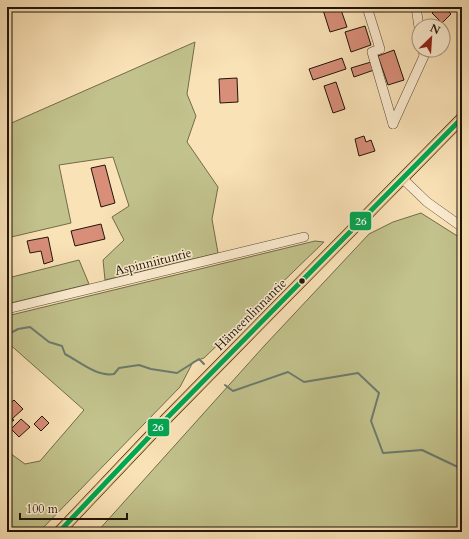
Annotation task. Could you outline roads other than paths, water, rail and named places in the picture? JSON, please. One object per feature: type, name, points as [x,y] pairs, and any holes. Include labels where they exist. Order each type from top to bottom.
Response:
[{"type":"main road","name":"Hämeenlinnantie","points":[[59,532],[178,407],[462,118]]},
{"type":"street","points":[[367,7],[380,49],[372,52],[393,124],[423,58]]},
{"type":"street","points":[[416,7],[418,18]]},
{"type":"street","points":[[403,179],[427,202],[462,227]]},
{"type":"street","name":"Aspinniituntie","points":[[7,309],[304,237]]},
{"type":"waterway","points":[[7,335],[18,329],[30,327],[49,342],[62,346],[65,354],[83,365],[101,373],[114,374],[119,368],[139,365],[151,369],[177,373],[199,359],[204,364]]},
{"type":"waterway","points":[[225,385],[233,391],[288,372],[304,382],[358,373],[379,393],[371,421],[383,453],[422,450],[462,469]]}]
